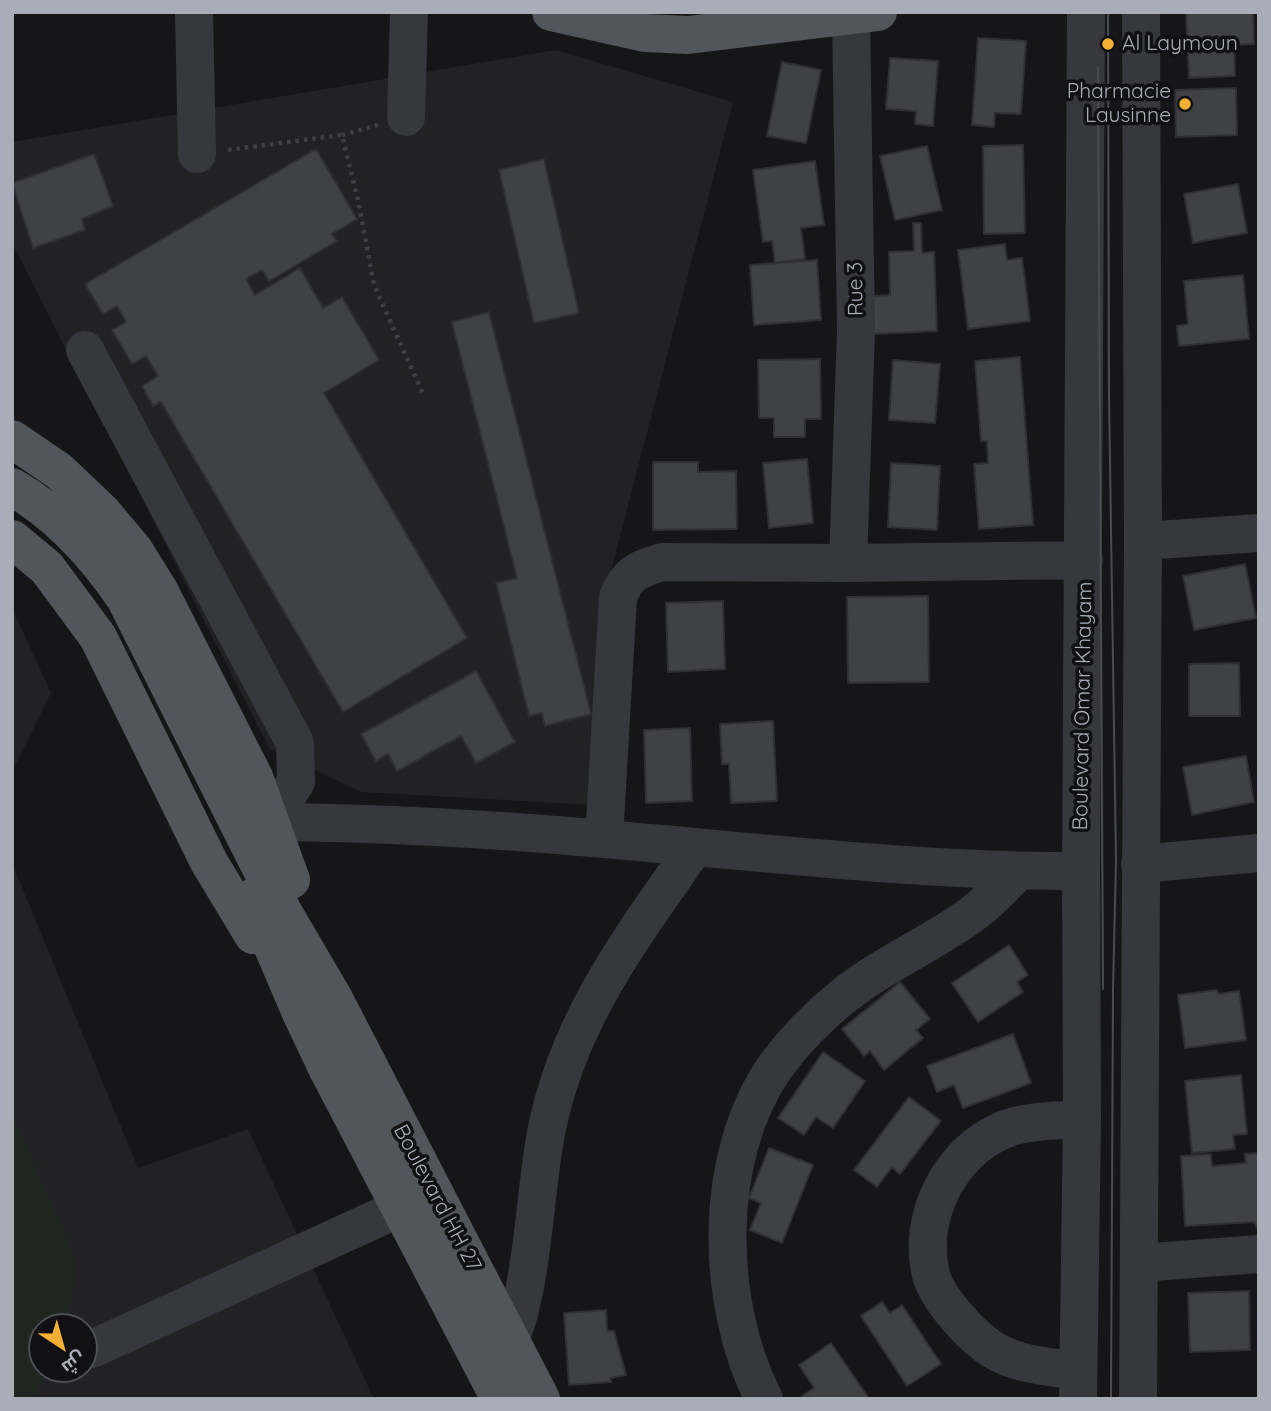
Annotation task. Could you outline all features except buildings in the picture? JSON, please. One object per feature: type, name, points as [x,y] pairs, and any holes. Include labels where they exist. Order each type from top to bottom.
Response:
[{"type":"main road","points":[[551,12],[645,33],[688,35],[865,14]]},
{"type":"main road","points":[[12,439],[59,471],[102,512],[134,550],[160,592],[254,777],[270,822],[317,1005]]},
{"type":"main road","points":[[12,487],[64,525],[101,564],[125,598],[282,910],[317,1005]]},
{"type":"main road","points":[[12,511],[49,541],[81,574],[106,607],[233,852],[317,1005]]},
{"type":"main road","points":[[12,539],[47,569],[98,637],[209,862],[317,1005]]},
{"type":"main road","name":"Boulevard HH 27","points":[[317,1005],[327,1068],[400,1208],[494,1347],[541,1399]]},
{"type":"main road","name":"Boulevard HH 27","points":[[317,1005],[494,1347],[500,1399]]},
{"type":"street","points":[[194,12],[197,154]]},
{"type":"street","points":[[406,117],[409,12]]},
{"type":"street","points":[[634,12],[668,19],[693,20],[718,20],[770,12]]},
{"type":"street","name":"Boulevard Omar Khayam","points":[[1078,1385],[1082,1119],[1086,12]]},
{"type":"street","points":[[1138,1399],[1143,541],[1141,12]]},
{"type":"street","name":"Rue 3","points":[[848,564],[865,14]]},
{"type":"street","points":[[85,350],[295,743],[296,782],[270,822]]},
{"type":"street","points":[[1143,541],[1259,533]]},
{"type":"street","points":[[604,839],[618,597],[624,582],[636,571],[662,562],[848,564],[1084,560]]},
{"type":"street","points":[[270,822],[356,823],[1018,871],[1081,871]]},
{"type":"street","points":[[494,1347],[520,1309],[546,1134],[556,1093],[575,1039],[592,1002],[623,950],[694,848]]},
{"type":"street","points":[[1140,864],[1259,853]]},
{"type":"street","points":[[764,1399],[751,1374],[741,1343],[733,1308],[728,1264],[728,1206],[736,1163],[752,1113],[774,1069],[804,1031],[842,997],[972,915],[1018,871]]},
{"type":"street","points":[[1078,1385],[997,1352],[972,1333],[953,1312],[932,1277],[927,1248],[931,1218],[940,1188],[953,1169],[988,1138],[1004,1129],[1022,1124],[1082,1119]]},
{"type":"street","points":[[98,1346],[400,1208]]},
{"type":"street","points":[[1139,1263],[1259,1254]]},
{"type":"path","points":[[197,154],[342,135],[374,285],[423,394]]},
{"type":"shaded area","points":[[556,50],[733,102],[612,567],[593,805],[361,792],[269,748],[12,243],[12,142]]},
{"type":"shaded area","points":[[12,608],[51,693],[12,772]]},
{"type":"shaded area","points":[[12,863],[138,1168],[248,1129],[374,1399],[12,1399]]},
{"type":"shaded area","points":[[12,1114],[73,1254],[73,1294],[68,1313],[28,1313],[28,1383],[40,1383],[28,1399],[12,1399]]},
{"type":"tram line","points":[[1108,12],[1109,396],[1116,860],[1111,1399]]},
{"type":"tram line","points":[[1098,68],[1103,989]]},
{"type":"place","name":"Al Laymoun","points":[[1108,44]]},
{"type":"place","name":"Pharmacie Lausinne","points":[[1185,104]]}]
